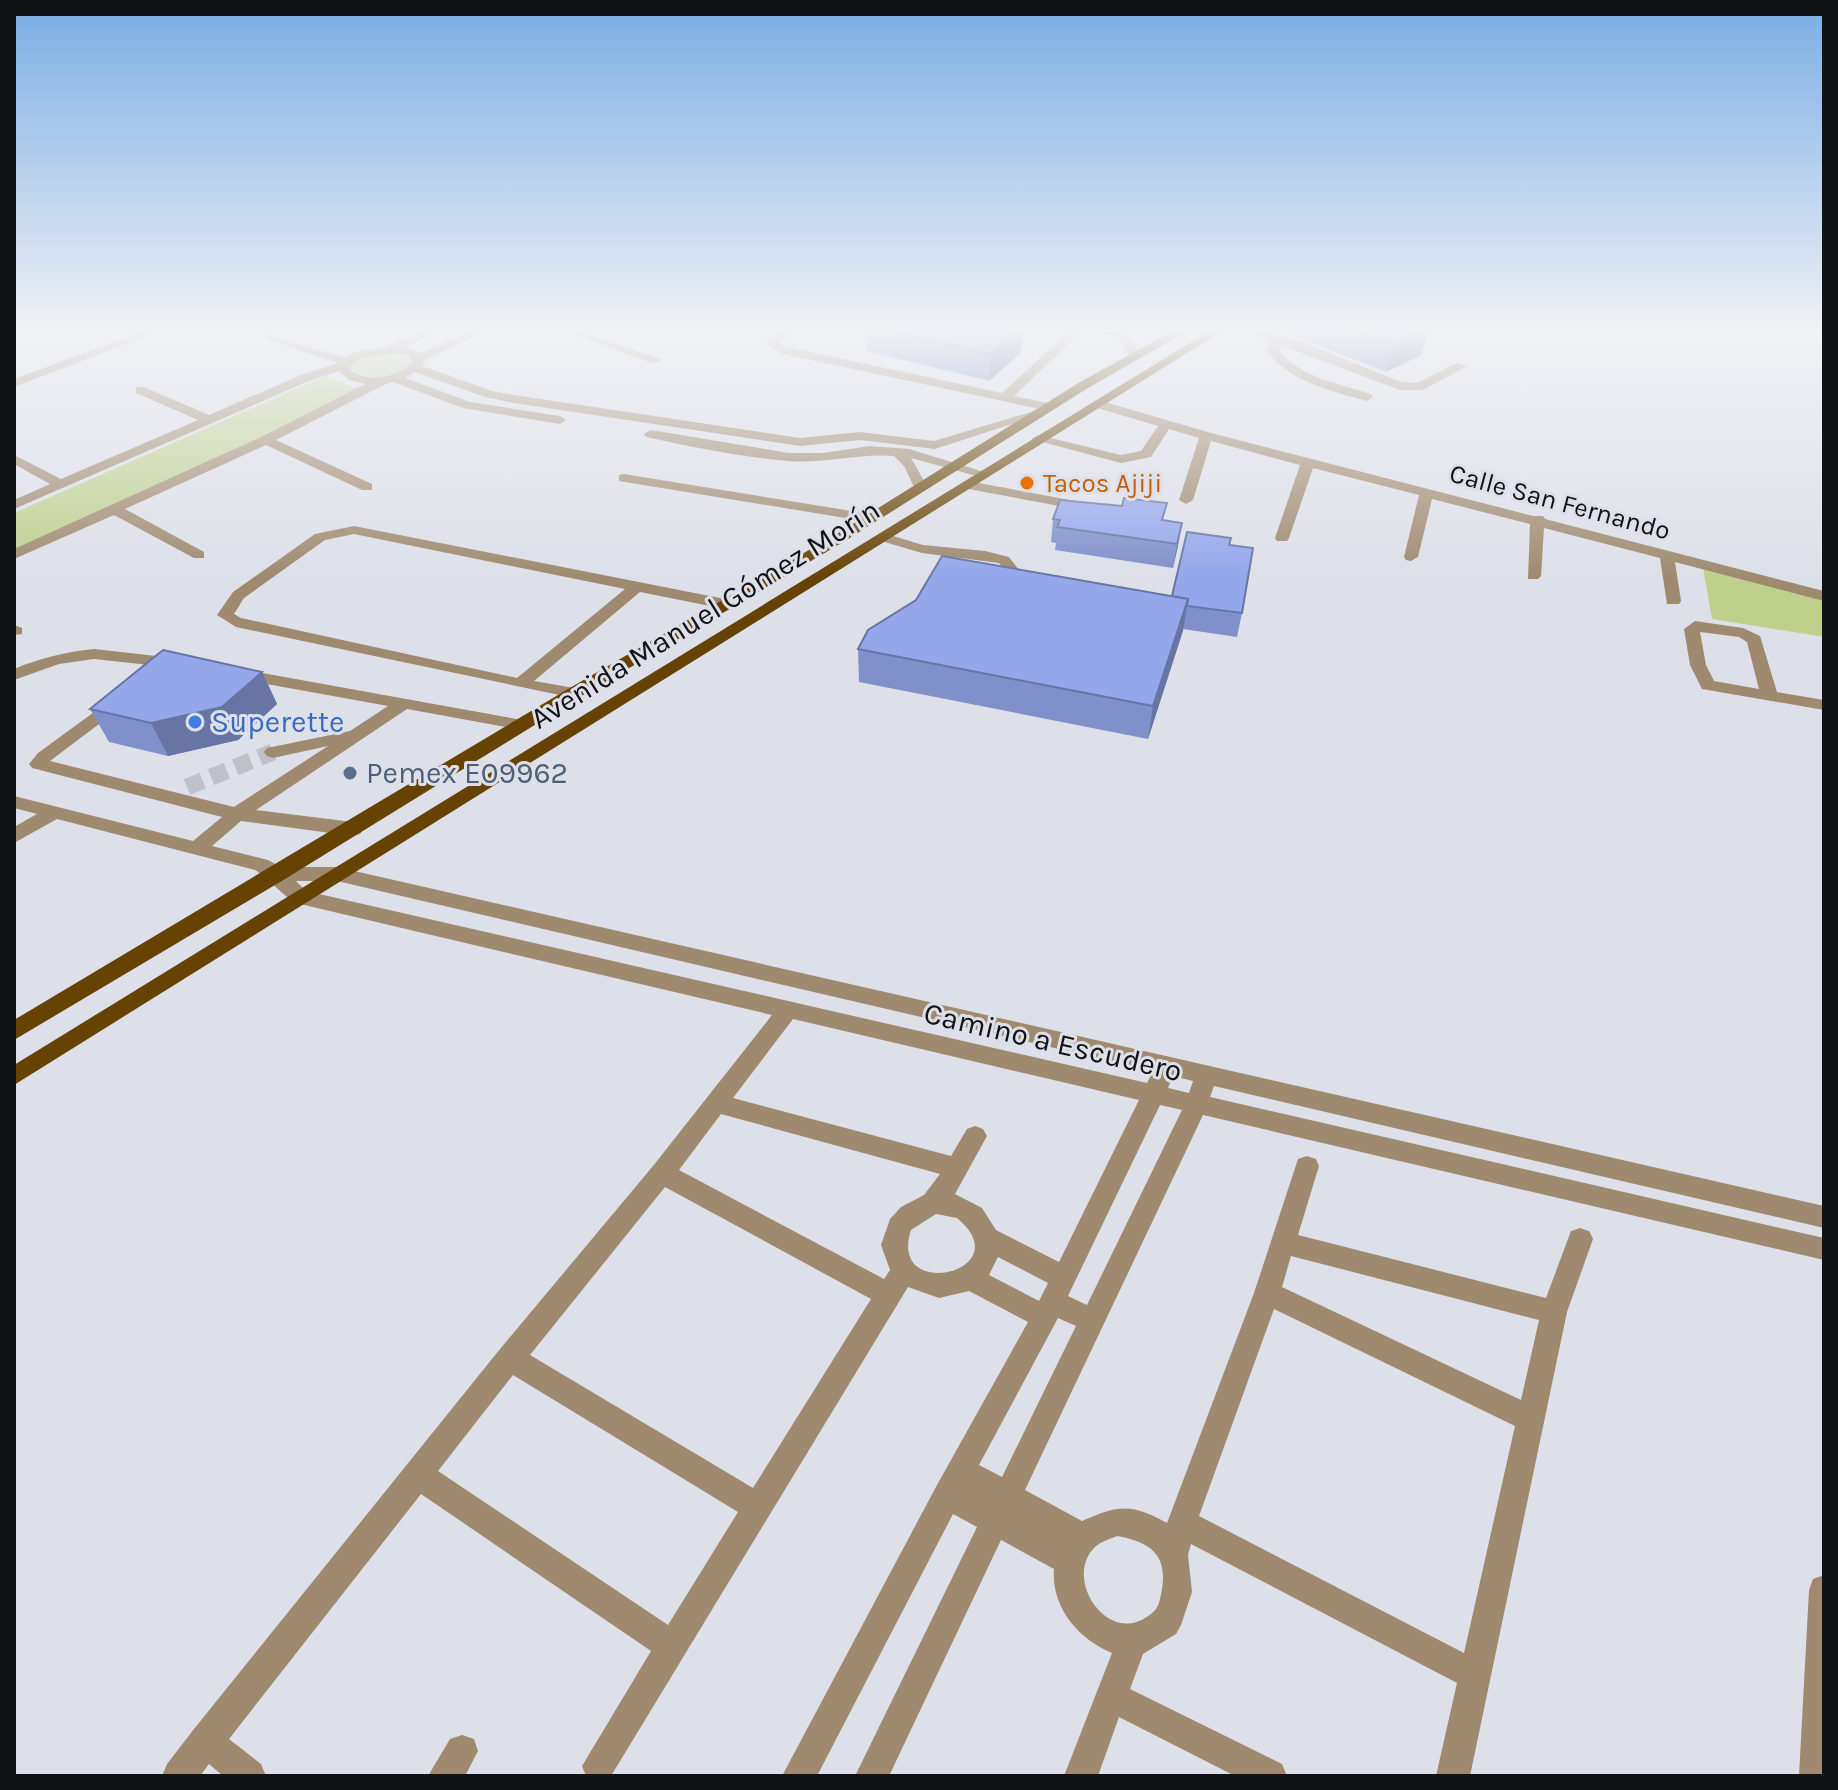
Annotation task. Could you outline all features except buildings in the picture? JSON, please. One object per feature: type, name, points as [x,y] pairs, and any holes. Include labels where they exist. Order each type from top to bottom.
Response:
[{"type":"main road","name":"Avenida Manuel Gómez Morín","points":[[14,1031],[870,518],[1041,412]]},
{"type":"main road","name":"Avenida Manuel Gómez Morín","points":[[14,1076],[1085,412]]},
{"type":"street","points":[[190,412],[209,420]]},
{"type":"street","points":[[14,505],[230,412]]},
{"type":"street","points":[[14,555],[323,412]]},
{"type":"street","points":[[507,412],[810,458],[870,450],[904,453],[984,474]]},
{"type":"street","points":[[552,419],[562,412]]},
{"type":"street","points":[[591,412],[800,442],[860,436],[935,445]]},
{"type":"street","points":[[904,453],[1040,412]]},
{"type":"street","name":"Calle San Fernando","points":[[1122,412],[1824,596]]},
{"type":"street","points":[[1038,439],[1131,459],[1146,454],[1165,425]]},
{"type":"street","points":[[1186,500],[1206,436]]},
{"type":"street","points":[[748,450],[760,437]]},
{"type":"street","points":[[266,440],[367,487]]},
{"type":"street","points":[[904,453],[920,486]]},
{"type":"street","points":[[14,459],[60,484]]},
{"type":"street","points":[[1282,538],[1308,462]]},
{"type":"street","points":[[624,478],[870,518]]},
{"type":"street","points":[[968,485],[1102,510]]},
{"type":"street","points":[[1411,557],[1427,491]]},
{"type":"street","points":[[114,509],[199,555]]},
{"type":"street","points":[[1533,576],[1538,519]]},
{"type":"street","points":[[574,693],[236,622],[225,615],[238,595],[320,537],[354,530],[725,604]]},
{"type":"street","points":[[883,537],[922,549],[1004,560],[1023,588],[1043,594]]},
{"type":"street","points":[[1667,555],[1673,601]]},
{"type":"street","points":[[520,684],[638,586]]},
{"type":"street","points":[[1770,696],[1754,639],[1743,633],[1695,626],[1692,629],[1698,665],[1708,685],[1770,696],[1824,705]]},
{"type":"street","points":[[14,675],[43,661],[95,652],[180,664],[141,686],[38,764],[237,814],[353,829]]},
{"type":"street","points":[[219,671],[522,725]]},
{"type":"street","points":[[196,849],[237,814],[405,703]]},
{"type":"street","points":[[273,752],[359,733]]},
{"type":"street","points":[[146,792],[187,787]]},
{"type":"street","name":"Camino a Escudero","points":[[14,802],[261,865],[278,874],[300,897],[1824,1249]]},
{"type":"street","points":[[14,836],[55,812]]},
{"type":"street","name":"Camino a Escudero","points":[[278,874],[337,874],[1824,1217]]},
{"type":"street","points":[[179,1776],[510,1358],[662,1173],[787,1011]]},
{"type":"street","points":[[799,1776],[1054,1299],[1167,1066]]},
{"type":"street","points":[[872,1776],[1196,1106],[1206,1075]]},
{"type":"street","points":[[714,1103],[955,1168]]},
{"type":"street","points":[[934,1203],[975,1136]]},
{"type":"street","points":[[1173,1555],[1161,1536],[1149,1529],[1116,1521],[1097,1525],[1075,1549],[1068,1584],[1075,1606],[1090,1625],[1109,1637],[1132,1641],[1152,1634],[1167,1620],[1176,1600],[1173,1555],[1182,1523],[1267,1293],[1307,1166]]},
{"type":"street","points":[[662,1173],[888,1295]]},
{"type":"street","points":[[987,1238],[984,1260],[970,1278],[948,1287],[923,1284],[904,1270],[894,1249],[898,1228],[912,1211],[934,1203],[957,1206],[977,1218],[987,1238],[1054,1299],[1092,1320]]},
{"type":"street","points":[[1453,1776],[1554,1312],[1580,1239]]},
{"type":"street","points":[[1284,1243],[1554,1312]]},
{"type":"street","points":[[598,1766],[904,1270]]},
{"type":"street","points":[[970,1278],[1054,1299]]},
{"type":"street","points":[[1267,1293],[1532,1420]]},
{"type":"street","points":[[510,1358],[758,1507]]},
{"type":"street","points":[[418,1475],[672,1646]]},
{"type":"street","points":[[954,1483],[1007,1494],[1075,1549]]},
{"type":"street","points":[[954,1483],[994,1520],[1075,1549]]},
{"type":"street","points":[[1182,1523],[1476,1676]]},
{"type":"street","points":[[1819,1773],[1824,1590]]},
{"type":"street","points":[[1081,1776],[1132,1641]]},
{"type":"street","points":[[1113,1697],[1270,1776]]},
{"type":"street","points":[[206,1741],[249,1776]]},
{"type":"green space","points":[[244,412],[317,412],[14,550],[14,513]]},
{"type":"green space","points":[[1703,568],[1824,599],[1824,637],[1712,619]]},
{"type":"tunnel","points":[[187,787],[273,752]]},
{"type":"place","name":"Tacos Ajiji","points":[[1027,483]]},
{"type":"place","name":"Superette","points":[[195,722]]},
{"type":"place","name":"Pemex E09962","points":[[350,773]]}]
